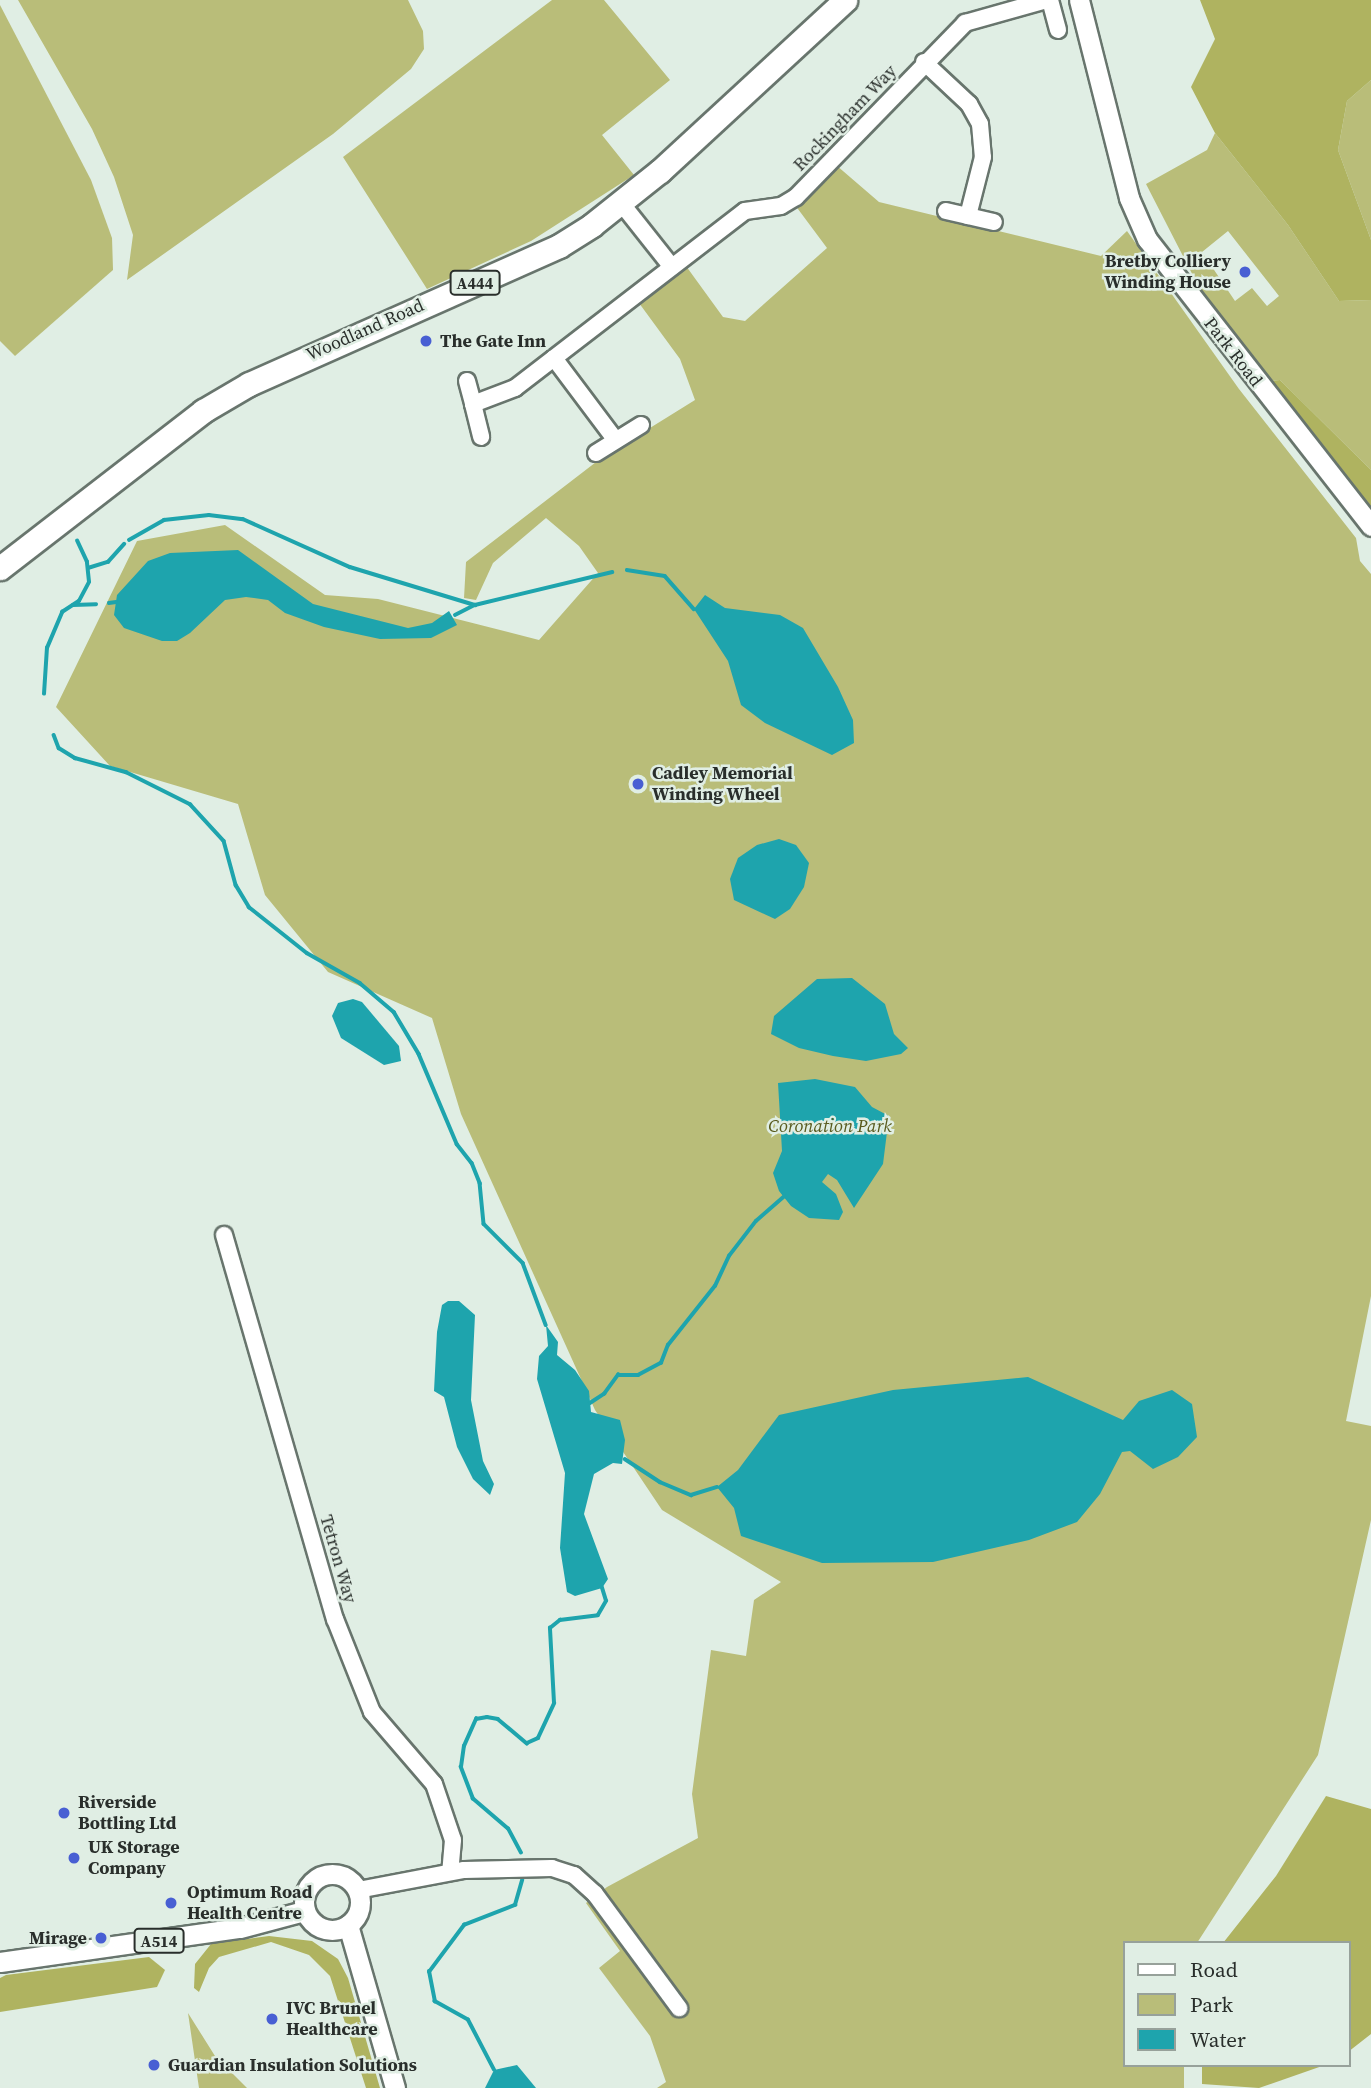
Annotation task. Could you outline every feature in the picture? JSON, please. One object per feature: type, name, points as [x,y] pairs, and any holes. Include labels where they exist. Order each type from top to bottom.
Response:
[{"type":"highway","name":"Woodland Road","points":[[0,568],[203,411],[249,384],[559,246],[622,204],[845,0]]},
{"type":"main road","name":"Park Road","points":[[1079,0],[1129,198],[1147,239],[1371,526]]},
{"type":"main road","points":[[319,1876],[344,1876],[358,1890],[359,1909],[348,1925],[322,1930],[304,1911],[306,1889],[319,1876]]},
{"type":"main road","name":"A514","points":[[0,1962],[240,1928],[304,1911]]},
{"type":"main road","points":[[348,1925],[395,2088]]},
{"type":"street","name":"Rockingham Way","points":[[473,404],[504,395],[745,211],[781,206],[796,197],[965,23],[1048,0],[1058,30]]},
{"type":"street","points":[[925,62],[969,103],[980,124],[983,157],[968,216]]},
{"type":"street","points":[[622,204],[672,267]]},
{"type":"street","points":[[946,211],[994,222]]},
{"type":"street","points":[[554,358],[614,438]]},
{"type":"street","points":[[467,382],[481,437]]},
{"type":"street","points":[[596,453],[614,438],[641,425]]},
{"type":"street","name":"Tetron Way","points":[[224,1235],[335,1619],[372,1712],[434,1784],[453,1840],[450,1872]]},
{"type":"street","points":[[358,1890],[450,1872],[552,1868],[574,1875],[595,1894],[679,2008]]},
{"type":"green space","points":[[18,0],[408,0],[423,31],[424,49],[411,69],[333,134],[127,280],[133,235],[114,177],[92,129]]},
{"type":"green space","points":[[552,0],[604,0],[670,80],[602,135],[634,175],[531,241],[427,289],[343,157]]},
{"type":"green space","points":[[1200,0],[1371,0],[1371,80],[1347,101],[1338,150],[1371,240],[1371,300],[1339,301],[1288,225],[1215,133],[1191,87],[1215,39]]},
{"type":"green space","points":[[0,5],[91,180],[112,238],[113,270],[15,356],[0,341]]},
{"type":"green space","points":[[1371,80],[1371,240],[1338,150],[1347,101]]},
{"type":"green space","points":[[1215,133],[1288,225],[1339,301],[1371,300],[1371,470],[1280,380],[1270,381],[1204,297],[1146,184],[1207,150]],"holes":[[[1228,231],[1279,296],[1267,306],[1252,288],[1235,301],[1202,252]]]},
{"type":"green space","name":"Coronation Park","points":[[836,165],[879,202],[1101,256],[1127,231],[1239,389],[1356,538],[1360,561],[1371,574],[1371,1296],[1346,1421],[1371,1426],[1371,1520],[1318,1755],[1198,1941],[1122,1941],[1122,2067],[1184,2067],[1184,2088],[657,2088],[666,2082],[650,2036],[599,1968],[620,1951],[586,1903],[607,1887],[698,1838],[692,1794],[711,1650],[746,1656],[754,1600],[781,1582],[662,1510],[595,1410],[461,1114],[432,1018],[328,972],[265,895],[238,804],[110,766],[56,707],[137,541],[225,525],[325,595],[378,599],[539,640],[598,573],[579,546],[546,518],[493,563],[476,600],[464,598],[466,562],[600,459],[695,400],[680,359],[639,303],[686,266],[723,317],[745,321],[827,248],[795,205]]},
{"type":"green space","points":[[1280,380],[1371,470],[1371,507],[1270,381]]},
{"type":"green space","points":[[1326,1796],[1371,1809],[1371,2034],[1350,2050],[1350,1941],[1225,1941],[1276,1876]]},
{"type":"green space","points":[[269,1936],[312,1941],[338,1959],[348,1978],[380,2088],[366,2088],[330,1976],[309,1955],[271,1942],[219,1957],[209,1968],[199,1992],[194,1988],[195,1964],[211,1944]]},
{"type":"green space","points":[[149,1957],[165,1970],[157,1987],[0,2012],[0,1978],[6,1975]]},
{"type":"green space","points":[[188,2013],[215,2056],[247,2088],[199,2088]]},
{"type":"green space","points":[[1202,2067],[1319,2067],[1259,2088],[1202,2084]]},
{"type":"water","points":[[238,550],[313,604],[408,628],[432,623],[449,611],[457,625],[431,638],[380,639],[324,627],[285,613],[268,600],[246,597],[225,600],[190,633],[177,641],[162,641],[124,628],[114,615],[117,595],[148,561],[170,553]]},
{"type":"water","points":[[705,595],[725,608],[780,615],[803,628],[838,687],[853,720],[854,743],[832,755],[765,723],[741,705],[728,661],[694,609]]},
{"type":"water","points":[[779,839],[796,845],[809,863],[804,887],[790,909],[775,919],[734,900],[730,879],[738,858],[757,845]]},
{"type":"water","points":[[852,978],[885,1004],[894,1034],[908,1048],[901,1054],[866,1061],[833,1056],[799,1048],[771,1034],[774,1016],[817,979]]},
{"type":"water","points":[[353,999],[362,1002],[399,1046],[401,1061],[384,1065],[341,1038],[332,1016],[338,1003]]},
{"type":"water","points":[[815,1079],[855,1087],[872,1107],[889,1116],[883,1164],[854,1208],[837,1180],[828,1174],[822,1182],[836,1194],[843,1212],[839,1220],[809,1218],[791,1206],[779,1191],[773,1173],[782,1151],[778,1083]]},
{"type":"water","points":[[448,1301],[459,1301],[475,1315],[471,1400],[483,1461],[494,1484],[490,1495],[473,1479],[457,1447],[444,1397],[434,1391],[437,1332],[442,1305]]},
{"type":"water","points":[[546,1325],[558,1342],[557,1355],[575,1370],[589,1391],[591,1412],[620,1420],[625,1440],[622,1464],[613,1463],[594,1474],[584,1514],[608,1579],[602,1588],[575,1596],[567,1592],[560,1548],[565,1473],[537,1379],[539,1356],[548,1346]]},
{"type":"water","points":[[1028,1377],[1123,1420],[1139,1401],[1172,1390],[1192,1404],[1197,1437],[1178,1457],[1153,1469],[1130,1451],[1122,1452],[1100,1494],[1077,1522],[1029,1540],[933,1562],[822,1563],[741,1536],[734,1508],[717,1487],[738,1470],[779,1415],[893,1390]]},
{"type":"water","points":[[517,2065],[536,2088],[485,2088],[494,2070]]},
{"type":"waterway","points":[[129,540],[164,520],[209,515],[243,519],[350,567],[475,605],[612,572]]},
{"type":"waterway","points":[[44,694],[47,648],[62,612],[79,601],[89,582],[87,562],[77,541]]},
{"type":"waterway","points":[[88,568],[108,562],[124,544]]},
{"type":"waterway","points":[[627,570],[665,576],[694,609]]},
{"type":"waterway","points":[[109,603],[116,602]]},
{"type":"waterway","points":[[73,605],[96,604]]},
{"type":"waterway","points":[[455,615],[475,605]]},
{"type":"waterway","points":[[54,735],[59,748],[75,758],[126,772],[190,804],[224,841],[236,885],[249,907],[307,953],[360,983],[394,1012],[419,1054],[457,1144],[472,1163],[480,1183],[484,1224],[523,1263],[546,1325]]},
{"type":"waterway","points":[[590,1403],[604,1394],[618,1375],[638,1375],[661,1363],[668,1345],[715,1286],[729,1256],[756,1221],[784,1197]]},
{"type":"waterway","points":[[625,1459],[660,1482],[691,1495],[717,1487]]},
{"type":"waterway","points":[[521,1853],[508,1829],[473,1799],[461,1767],[464,1746],[476,1719],[487,1717],[498,1719],[527,1743],[538,1738],[554,1703],[550,1628],[560,1620],[598,1615],[606,1601],[602,1588]]},
{"type":"waterway","points":[[494,2070],[468,2020],[435,2002],[429,1972],[464,1925],[515,1905],[522,1880]]},
{"type":"place","name":"Bretby Colliery Winding House","points":[[1245,272]]},
{"type":"place","name":"The Gate Inn","points":[[426,341]]},
{"type":"place","name":"Cadley Memorial Winding Wheel","points":[[638,784]]},
{"type":"place","name":"Riverside Bottling Ltd","points":[[64,1813]]},
{"type":"place","name":"UK Storage Company","points":[[74,1858]]},
{"type":"place","name":"Optimum Road Health Centre","points":[[171,1903]]},
{"type":"place","name":"Mirage","points":[[101,1938]]},
{"type":"place","name":"IVC Brunel Healthcare","points":[[272,2019]]},
{"type":"place","name":"Guardian Insulation Solutions","points":[[154,2065]]}]
